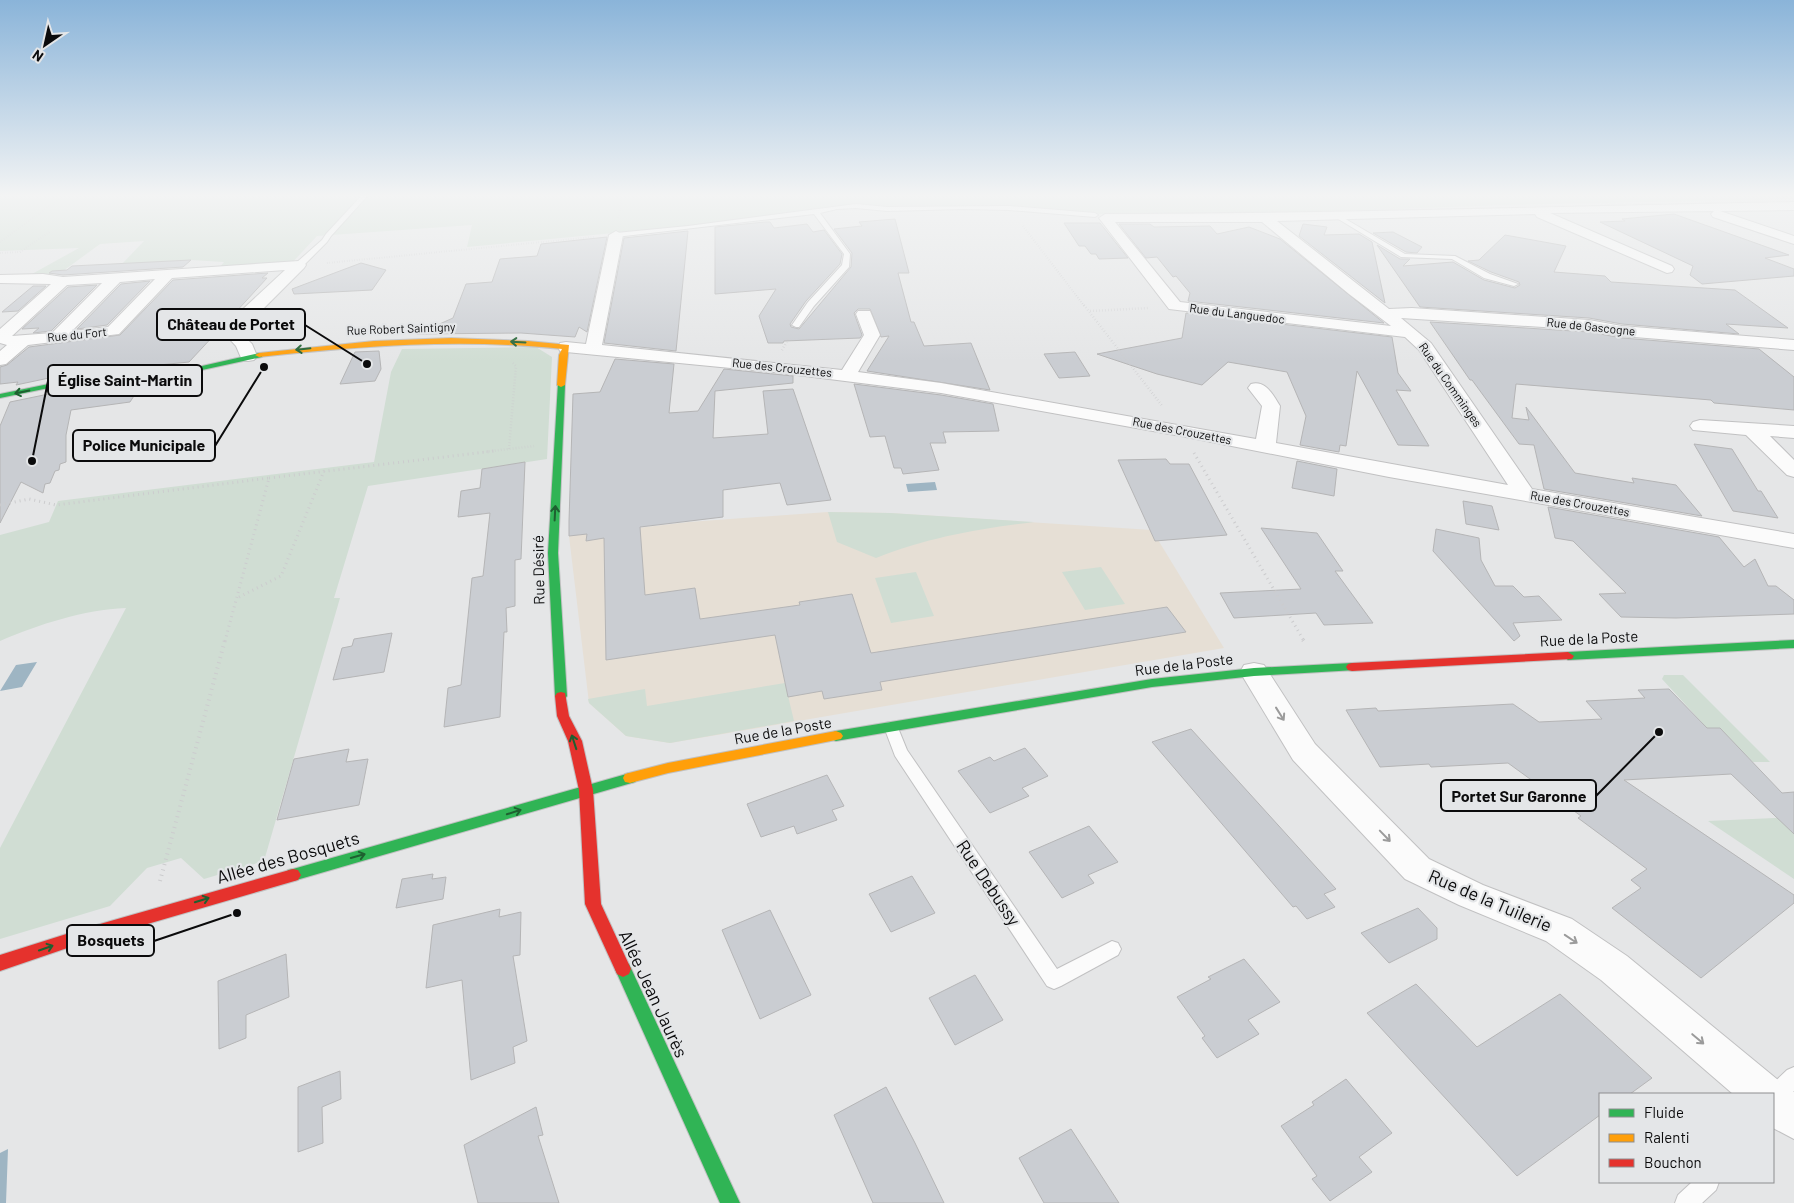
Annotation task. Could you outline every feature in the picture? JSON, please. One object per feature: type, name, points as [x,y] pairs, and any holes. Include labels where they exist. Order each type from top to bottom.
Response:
[{"type":"street","points":[[593,350],[613,250]]},
{"type":"street","name":"Rue du Languedoc","points":[[1128,250],[1175,306],[1410,332]]},
{"type":"street","name":"Rue du Comminges","points":[[1304,250],[1354,291],[1388,314],[1425,347],[1522,494]]},
{"type":"street","points":[[1625,250],[1668,269]]},
{"type":"street","points":[[0,289],[6,279],[43,278],[63,281],[299,265]]},
{"type":"street","points":[[248,356],[244,344],[231,332],[248,313],[299,265]]},
{"type":"street","name":"Rue du Fort","points":[[0,342],[113,331],[168,274]]},
{"type":"street","points":[[57,337],[115,278]]},
{"type":"street","points":[[0,338],[63,281]]},
{"type":"street","name":"Rue de Gascogne","points":[[1388,314],[1412,313],[1580,325],[1622,331],[1794,345]]},
{"type":"street","points":[[847,376],[872,335],[864,314]]},
{"type":"street","points":[[0,360],[23,341]]},
{"type":"street","name":"Rue Robert Saintigny","points":[[0,396],[68,382],[202,368],[248,356],[352,344],[414,341],[521,341],[566,347]]},
{"type":"street","name":"Rue des Crouzettes","points":[[566,347],[773,367],[950,390],[1389,471],[1794,541]]},
{"type":"street","name":"Rue Désiré","points":[[566,347],[563,354],[553,553],[556,626],[563,716],[575,741],[586,790]]},
{"type":"street","points":[[1257,388],[1271,406],[1266,447]]},
{"type":"street","points":[[1700,426],[1794,432]]},
{"type":"street","points":[[1752,430],[1794,471]]},
{"type":"street","name":"Rue de la Poste","points":[[586,790],[668,768],[736,754],[1152,682],[1254,672],[1794,644]]},
{"type":"street","name":"Rue de la Tuilerie","points":[[1254,672],[1304,752],[1417,870],[1471,896],[1559,930],[1614,968],[1768,1093]]},
{"type":"street","name":"Allée des Bosquets","points":[[0,963],[150,916],[503,816],[586,790]]},
{"type":"street","name":"Allée Jean Jaurès","points":[[586,790],[593,904],[730,1203]]},
{"type":"lane","points":[[299,265],[315,250]]},
{"type":"lane","points":[[796,325],[846,265],[847,254],[844,250]]},
{"type":"lane","points":[[1393,250],[1403,256],[1453,256],[1487,276],[1514,284]]},
{"type":"lane","name":"Rue Debussy","points":[[891,727],[900,752],[1054,980],[1112,949]]},
{"type":"lane","points":[[1686,1203],[1707,1183]]},
{"type":"path","points":[[0,253],[23,250]]},
{"type":"path","points":[[299,265],[461,250]]},
{"type":"path","points":[[1090,311],[1175,306]]},
{"type":"path","points":[[773,367],[796,325]]},
{"type":"path","points":[[509,360],[516,366],[509,449]]},
{"type":"path","points":[[0,505],[29,499],[56,505],[558,444]]},
{"type":"path","points":[[239,597],[281,576],[324,471]]},
{"type":"path","points":[[150,916],[239,597],[269,478]]},
{"type":"shaded area","points":[[75,250],[92,250],[59,274],[32,274]]},
{"type":"shaded area","points":[[135,250],[304,250],[290,265],[219,268],[224,262],[191,260],[122,264]]},
{"type":"shaded area","points":[[536,347],[552,357],[547,459],[368,486],[334,598],[340,598],[264,861],[204,879],[181,858],[147,868],[110,906],[0,939],[0,848],[126,608],[110,609],[62,619],[0,641],[0,535],[49,522],[58,501],[374,462],[391,372],[402,349]]},
{"type":"shaded area","points":[[828,512],[890,513],[1152,530],[1224,648],[670,743],[626,736],[589,703],[569,536],[689,522]]},
{"type":"shaded area","points":[[828,512],[890,513],[1034,522],[935,539],[876,558],[837,542]]},
{"type":"shaded area","points":[[1101,567],[1125,604],[1085,610],[1062,572]]},
{"type":"shaded area","points":[[916,572],[934,616],[891,623],[875,578]]},
{"type":"shaded area","points":[[1664,675],[1683,675],[1770,762],[1753,762],[1720,729],[1707,728],[1662,679]]},
{"type":"shaded area","points":[[785,683],[794,721],[670,743],[626,736],[589,703],[588,699],[645,689],[647,706]]},
{"type":"shaded area","points":[[1794,817],[1794,879],[1708,821]]},
{"type":"water","points":[[935,482],[937,490],[908,492],[906,484]]},
{"type":"water","points":[[37,662],[22,687],[0,691],[16,665]]},
{"type":"water","points":[[8,1149],[6,1203],[0,1203],[0,1153]]},
{"type":"building","points":[[539,250],[604,250],[587,332],[579,327],[575,337],[521,333],[417,334],[453,318],[466,284],[492,282],[500,259],[537,256]]},
{"type":"building","points":[[622,250],[686,250],[676,351],[604,343]]},
{"type":"building","points":[[715,250],[839,250],[842,254],[840,264],[806,301],[790,324],[791,327],[799,329],[851,267],[852,253],[850,250],[903,250],[909,273],[898,273],[911,322],[914,322],[924,346],[971,343],[990,390],[867,371],[889,336],[881,337],[870,309],[858,309],[854,313],[862,335],[860,338],[768,343],[759,316],[776,289],[715,294]]},
{"type":"building","points":[[1088,250],[1122,250],[1128,258],[1099,259],[1096,254],[1091,254]]},
{"type":"building","points":[[1140,250],[1294,250],[1384,323],[1188,301],[1190,293],[1176,276],[1173,277],[1157,257],[1146,258]]},
{"type":"building","points":[[1317,250],[1374,250],[1385,303]]},
{"type":"building","points":[[1381,250],[1385,250],[1400,259],[1410,259],[1403,266],[1453,262],[1484,280],[1515,288],[1520,285],[1519,282],[1468,261],[1479,260],[1489,250],[1564,250],[1554,272],[1605,276],[1611,282],[1735,290],[1788,328],[1726,324],[1739,334],[1622,324],[1589,318],[1420,307]]},
{"type":"building","points":[[1403,250],[1419,250],[1417,253]]},
{"type":"building","points":[[1659,250],[1775,250],[1789,255],[1765,258],[1794,269],[1794,276],[1702,284],[1690,275],[1693,266]]},
{"type":"building","points":[[191,260],[183,267],[63,275],[49,273],[67,270],[72,266]]},
{"type":"building","points":[[361,263],[386,270],[372,290],[294,294],[292,289]]},
{"type":"building","points":[[268,273],[262,278],[267,278],[189,362],[68,374],[16,385],[18,382],[0,384],[0,367],[7,365],[29,347],[120,335],[173,280]]},
{"type":"building","points":[[150,281],[107,325],[77,329],[121,284]]},
{"type":"building","points":[[97,285],[51,331],[33,333],[39,328],[22,329],[68,287]]},
{"type":"building","points":[[33,286],[46,286],[18,311],[2,312]]},
{"type":"building","points":[[1186,313],[1392,337],[1398,373],[1411,391],[1396,390],[1429,446],[1398,445],[1357,371],[1346,446],[1340,445],[1339,452],[1300,445],[1306,416],[1287,372],[1228,362],[1202,385],[1157,374],[1097,354],[1182,338]]},
{"type":"building","points":[[1430,322],[1589,332],[1622,338],[1759,349],[1794,377],[1794,410],[1714,403],[1711,400],[1516,384],[1512,418],[1529,420],[1526,407],[1575,473],[1634,483],[1632,478],[1676,485],[1702,516],[1544,489],[1534,445],[1519,444],[1472,380],[1470,380]]},
{"type":"building","points":[[379,351],[381,369],[375,381],[340,384],[355,352]]},
{"type":"building","points":[[1075,352],[1090,376],[1059,378],[1044,354]]},
{"type":"building","points":[[615,359],[674,364],[669,413],[698,411],[724,369],[793,376],[793,383],[715,391],[713,438],[768,434],[763,391],[793,389],[831,500],[787,505],[780,483],[723,490],[723,517],[640,527],[645,595],[695,588],[700,619],[800,605],[799,602],[852,594],[871,653],[1167,607],[1186,632],[880,682],[882,690],[824,699],[822,691],[788,697],[775,635],[606,660],[604,538],[586,541],[587,534],[569,536],[569,521],[573,394],[600,392]]},
{"type":"building","points":[[143,382],[130,402],[71,410],[66,435],[66,462],[60,464],[59,470],[55,471],[50,483],[45,484],[43,493],[21,482],[0,523],[0,426],[10,402],[68,390]]},
{"type":"building","points":[[854,384],[941,395],[993,404],[999,431],[943,432],[946,443],[930,443],[939,470],[903,474],[901,468],[894,468],[885,436],[870,437]]},
{"type":"building","points":[[1694,444],[1732,449],[1758,491],[1761,491],[1778,518],[1733,511]]},
{"type":"building","points":[[1166,459],[1170,464],[1189,464],[1227,535],[1155,541],[1118,460]]},
{"type":"building","points":[[1297,461],[1337,469],[1334,496],[1292,488]]},
{"type":"building","points":[[525,462],[521,559],[515,560],[515,606],[506,608],[507,632],[504,632],[500,717],[444,727],[448,688],[461,685],[472,578],[483,576],[490,513],[458,517],[461,491],[480,488],[482,469]]},
{"type":"building","points":[[1463,501],[1492,506],[1499,530],[1466,524]]},
{"type":"building","points":[[1548,507],[1719,537],[1744,567],[1755,559],[1768,586],[1776,586],[1794,600],[1794,614],[1676,618],[1621,617],[1599,594],[1626,593],[1573,541],[1555,538]]},
{"type":"building","points":[[1261,528],[1317,533],[1343,571],[1335,571],[1373,623],[1324,625],[1316,613],[1234,618],[1220,593],[1301,589]]},
{"type":"building","points":[[1436,529],[1479,538],[1481,560],[1495,586],[1513,586],[1524,597],[1539,596],[1562,620],[1513,623],[1520,636],[1514,641],[1433,551]]},
{"type":"building","points":[[392,633],[384,672],[333,680],[342,648],[352,646],[354,639]]},
{"type":"building","points":[[1669,689],[1707,728],[1720,728],[1782,793],[1794,792],[1794,834],[1731,774],[1624,780],[1794,895],[1794,903],[1701,978],[1612,908],[1641,888],[1631,880],[1647,869],[1578,818],[1581,816],[1508,763],[1431,767],[1429,764],[1380,767],[1346,710],[1376,708],[1378,711],[1513,704],[1539,722],[1602,719],[1586,701],[1645,698],[1638,690]]},
{"type":"building","points":[[1191,729],[1336,889],[1324,894],[1335,907],[1307,919],[1296,906],[1293,907],[1152,742]]},
{"type":"building","points":[[1025,748],[1048,776],[1022,788],[1029,796],[990,813],[958,771],[990,757],[994,761]]},
{"type":"building","points":[[349,749],[346,762],[368,759],[359,805],[277,820],[294,759]]},
{"type":"building","points":[[827,775],[844,806],[832,810],[837,820],[797,834],[794,826],[761,837],[747,804]]},
{"type":"building","points":[[1089,826],[1118,862],[1088,875],[1094,883],[1062,898],[1029,852]]},
{"type":"building","points":[[433,874],[432,879],[446,877],[443,899],[396,908],[402,879]]},
{"type":"building","points":[[912,876],[935,913],[891,932],[869,894]]},
{"type":"building","points":[[1418,908],[1437,928],[1437,939],[1389,963],[1361,933]]},
{"type":"building","points":[[500,909],[499,917],[521,912],[520,955],[513,956],[527,1041],[513,1047],[515,1063],[471,1080],[462,980],[426,988],[433,925]]},
{"type":"building","points":[[770,910],[811,995],[760,1019],[722,930]]},
{"type":"building","points":[[286,954],[289,997],[246,1015],[246,1038],[219,1049],[218,981]]},
{"type":"building","points":[[1244,959],[1280,1002],[1248,1020],[1259,1034],[1217,1058],[1202,1038],[1205,1036],[1177,997],[1211,979],[1208,977]]},
{"type":"building","points":[[975,975],[1003,1020],[955,1045],[929,998]]},
{"type":"building","points":[[1416,984],[1477,1047],[1560,994],[1652,1078],[1631,1093],[1599,1093],[1599,1116],[1517,1176],[1367,1013]]},
{"type":"building","points":[[340,1071],[341,1099],[322,1107],[323,1143],[298,1152],[298,1087]]},
{"type":"building","points":[[1346,1079],[1392,1133],[1359,1157],[1372,1172],[1330,1201],[1312,1179],[1317,1176],[1281,1126],[1314,1105],[1312,1102]]},
{"type":"building","points":[[886,1087],[944,1203],[873,1203],[834,1115]]},
{"type":"building","points":[[536,1107],[543,1135],[538,1136],[559,1203],[478,1203],[464,1145]]},
{"type":"building","points":[[1071,1129],[1119,1203],[1044,1203],[1019,1158]]},
{"type":"traffic: fast","points":[[0,396],[68,382],[202,368],[259,355]]},
{"type":"traffic: fast","points":[[561,385],[553,553],[561,696]]},
{"type":"traffic: fast","points":[[1568,656],[1794,644]]},
{"type":"traffic: fast","points":[[836,736],[1152,683],[1254,672],[1352,667]]},
{"type":"traffic: fast","points":[[293,875],[630,778]]},
{"type":"traffic: fast","points":[[623,969],[730,1203]]},
{"type":"traffic: slow","points":[[259,355],[412,341],[451,340],[528,343],[566,347],[563,355],[561,385]]},
{"type":"traffic: slow","points":[[630,778],[668,768],[836,736]]},
{"type":"traffic: jam","points":[[1352,667],[1568,656]]},
{"type":"traffic: jam","points":[[561,696],[563,716],[575,741],[586,790],[593,904],[623,969]]},
{"type":"traffic: jam","points":[[0,963],[79,937],[293,875]]},
{"type":"place","name":"Château de Portet","points":[[367,364]]},
{"type":"place","name":"Police Municipale","points":[[264,367]]},
{"type":"place","name":"Église Saint-Martin","points":[[32,461]]},
{"type":"place","name":"Portet Sur Garonne","points":[[1659,732]]},
{"type":"place","name":"Bosquets","points":[[237,913]]}]
